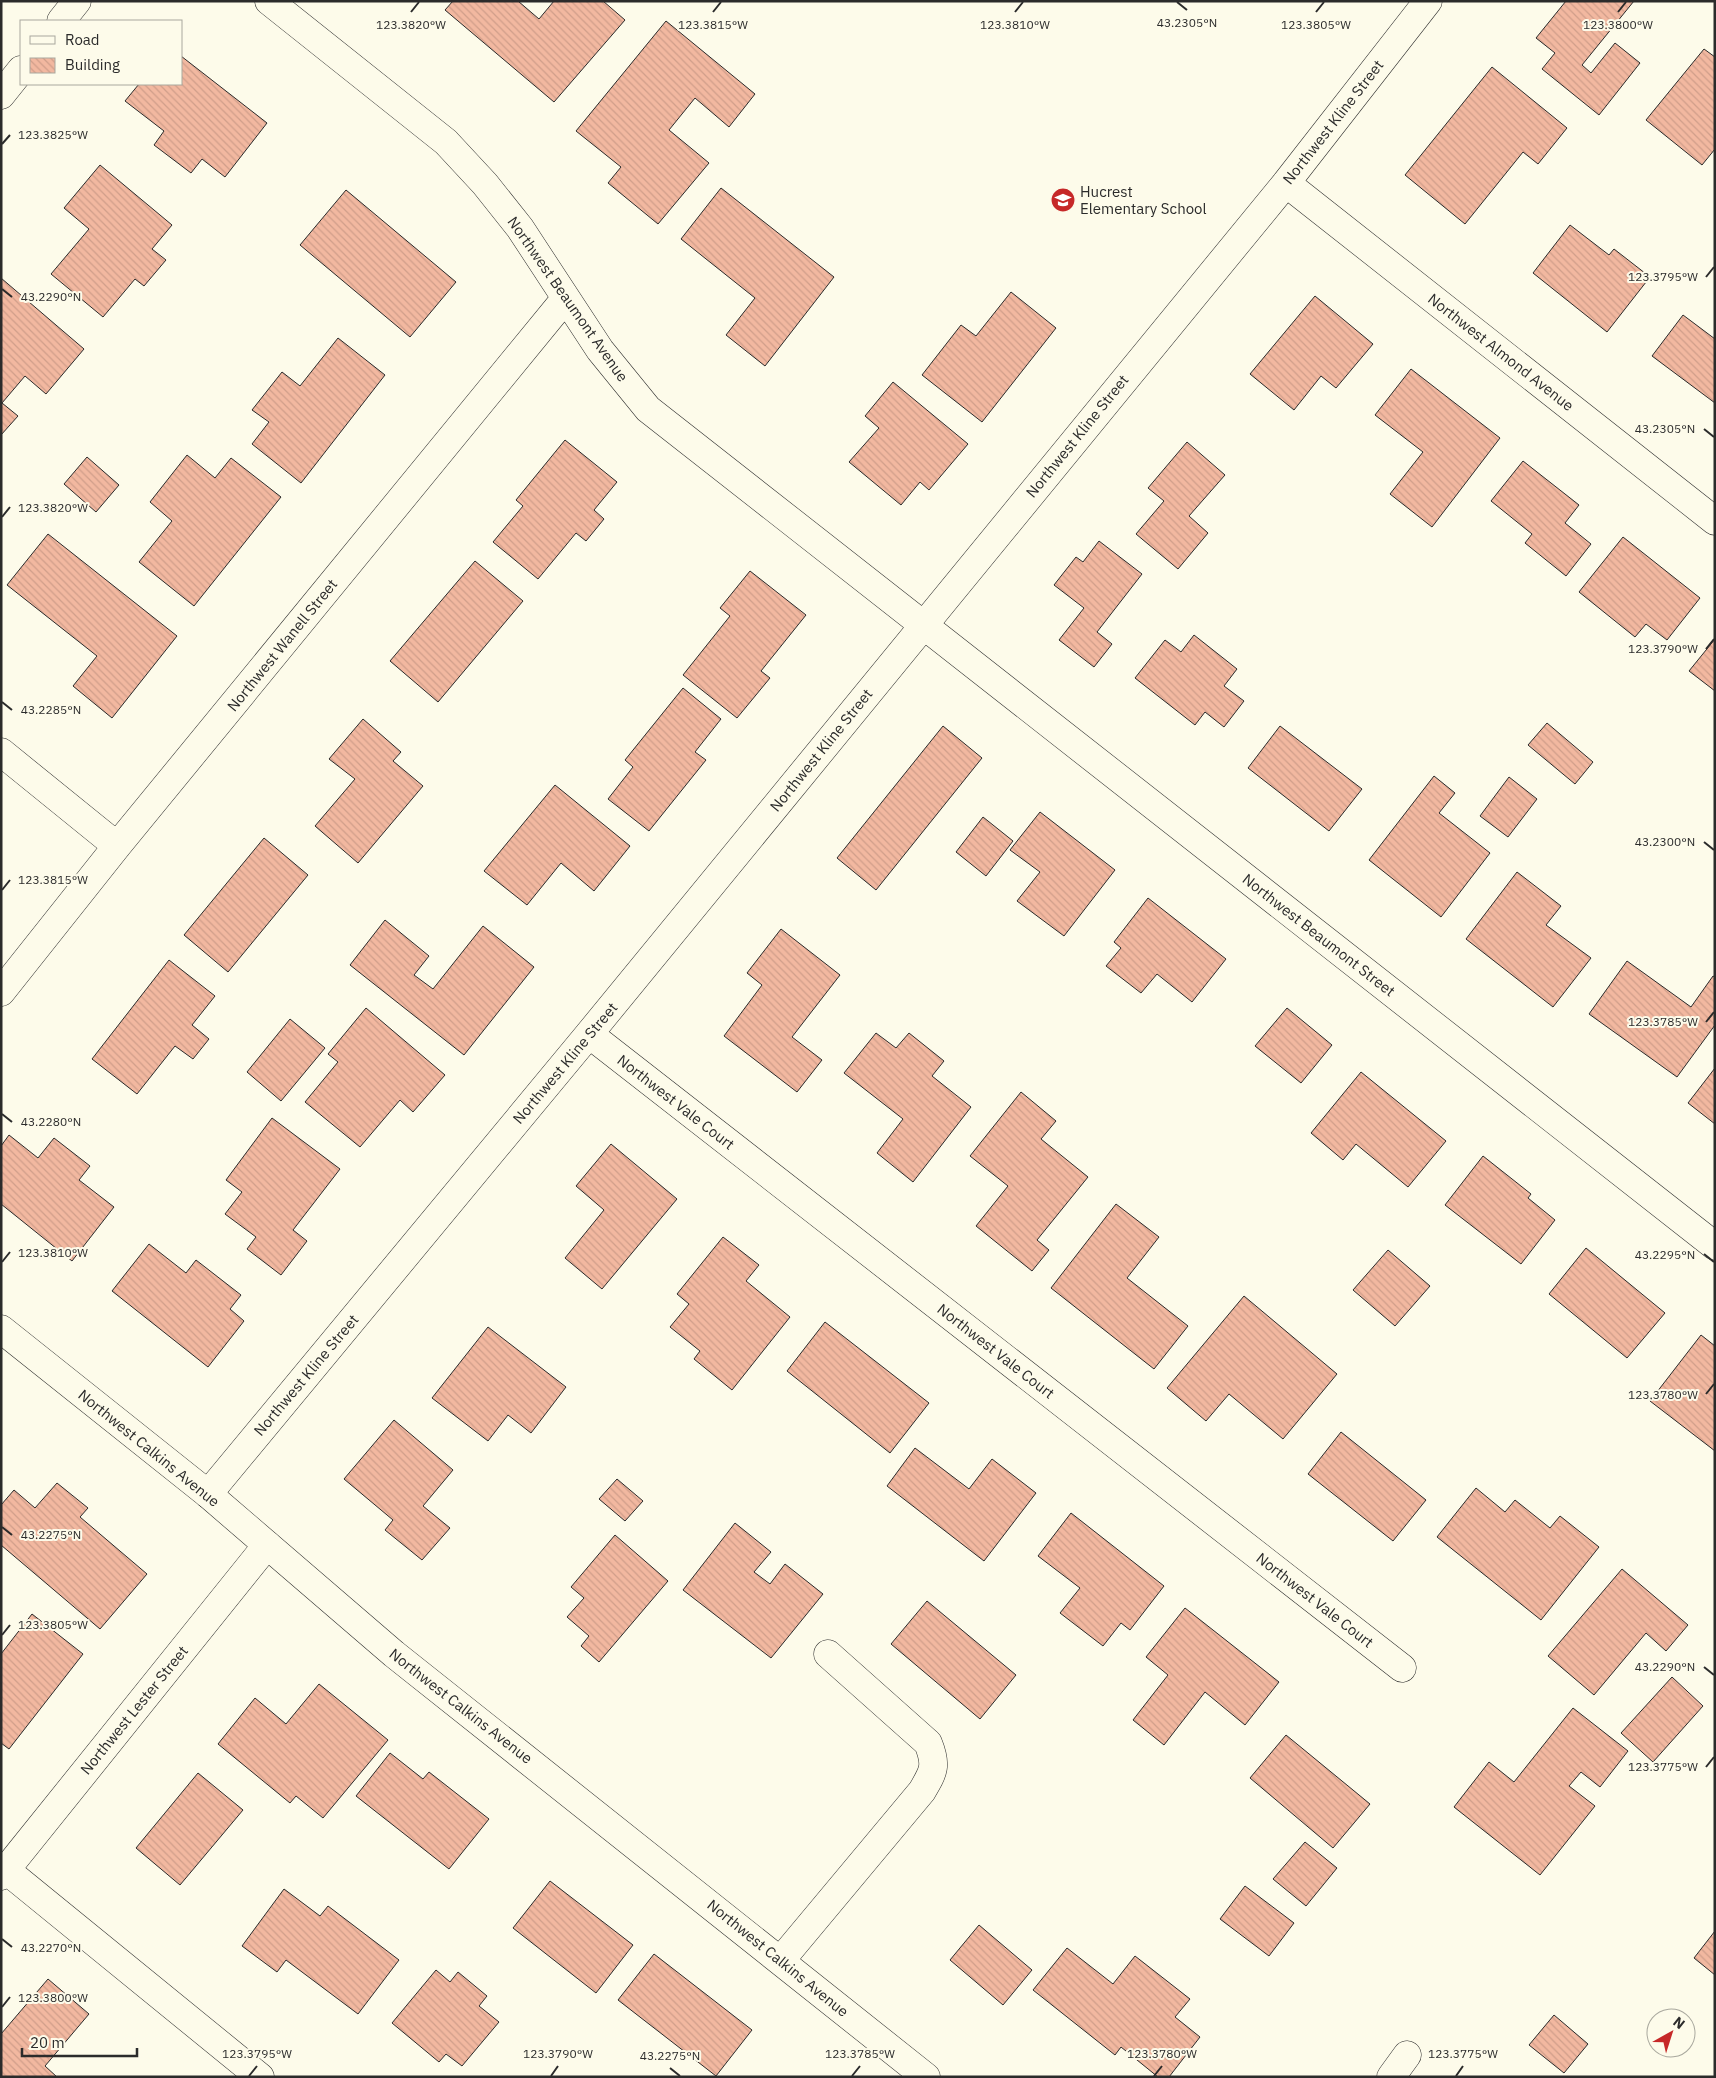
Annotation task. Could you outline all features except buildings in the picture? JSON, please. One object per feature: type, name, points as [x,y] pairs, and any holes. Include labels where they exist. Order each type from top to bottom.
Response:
[{"type":"street","points":[[62,20],[77,1]]},
{"type":"street","name":"Northwest Beaumont Avenue","points":[[269,1],[446,142],[486,184],[520,228],[600,350],[648,409],[922,626]]},
{"type":"street","name":"Northwest Kline Street","points":[[208,1494],[589,1034],[1286,183],[1428,1]]},
{"type":"street","points":[[1,95],[20,71]]},
{"type":"street","name":"Northwest Almond Avenue","points":[[1286,183],[1715,521]]},
{"type":"street","name":"Northwest Wanell Street","points":[[1,992],[565,299]]},
{"type":"street","name":"Northwest Beaumont Street","points":[[922,626],[1715,1246]]},
{"type":"street","points":[[1,752],[118,846]]},
{"type":"street","name":"Northwest Vale Court","points":[[589,1034],[1402,1668]]},
{"type":"street","name":"Northwest Calkins Avenue","points":[[1,1329],[208,1494],[394,1654],[926,2077]]},
{"type":"street","name":"Northwest Lester Street","points":[[4,1873],[267,1545]]},
{"type":"street","points":[[781,1960],[922,1791],[933,1773],[934,1758],[928,1743],[828,1654]]},
{"type":"street","points":[[4,1873],[260,2077]]},
{"type":"street","points":[[1391,2077],[1407,2055]]},
{"type":"place","name":"Hucrest Elementary School","points":[[1063,200]]}]
